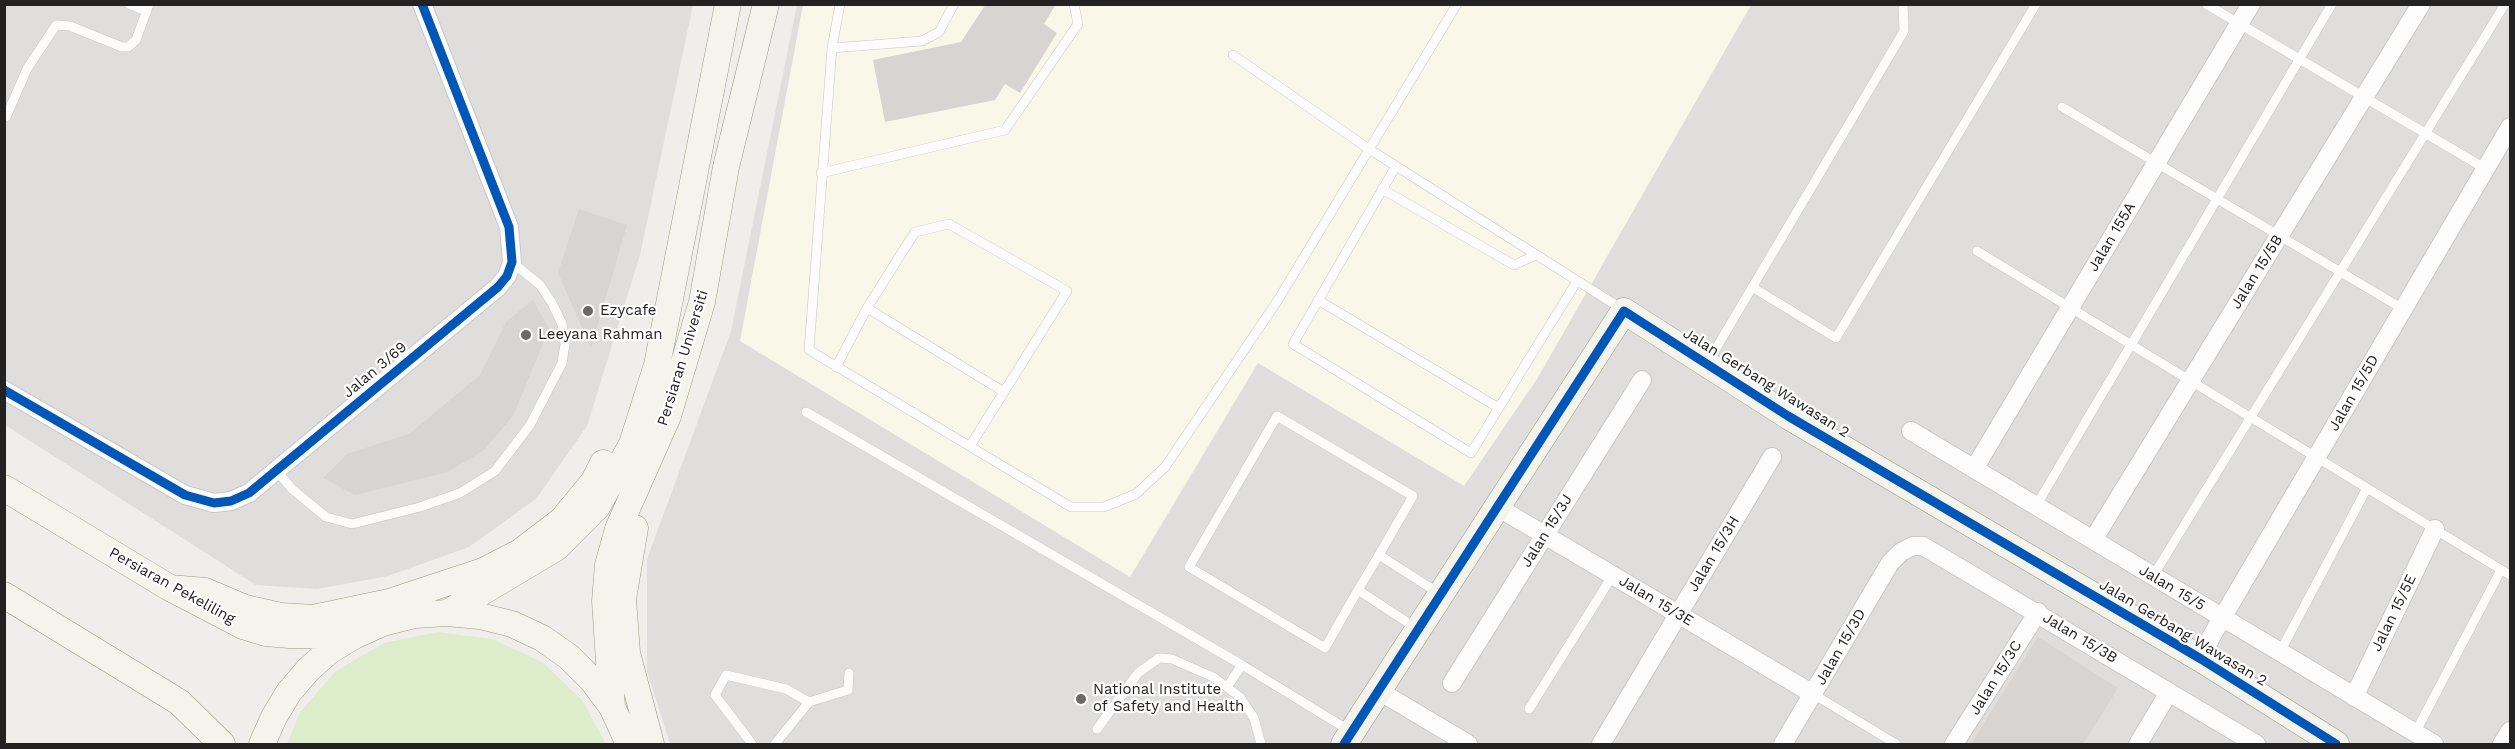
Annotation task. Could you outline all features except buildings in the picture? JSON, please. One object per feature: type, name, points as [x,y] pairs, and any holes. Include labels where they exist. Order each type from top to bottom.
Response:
[{"type":"main road","name":"Persiaran Universiti","points":[[447,613],[556,548],[597,507],[632,444],[657,365],[728,4]]},
{"type":"main road","name":"Persiaran Universiti","points":[[612,707],[605,601],[608,565],[618,529],[668,416],[702,302],[726,167],[766,4]]},
{"type":"main road","points":[[170,588],[205,591],[245,608],[281,616],[313,618],[389,602],[483,571],[520,552],[562,520],[594,481],[625,420],[674,283]]},
{"type":"main road","points":[[651,744],[627,653],[623,599],[630,546],[642,506],[687,401],[694,368],[702,302]]},
{"type":"main road","points":[[1348,738],[1499,508],[1624,310]]},
{"type":"main road","name":"Jalan Gerbang Wawasan 2","points":[[1624,310],[1799,422],[2200,659],[2336,744]]},
{"type":"main road","name":"Persiaran Pekeliling","points":[[4,489],[170,588],[243,626],[266,633],[321,638],[354,636]]},
{"type":"main road","points":[[4,595],[179,702],[222,744]]},
{"type":"main road","points":[[262,744],[289,692],[329,651],[354,636],[383,623],[415,615],[447,613],[480,616],[512,624],[542,638],[569,657],[592,680],[612,707],[629,744]]},
{"type":"main road","points":[[136,674],[188,728],[199,744]]},
{"type":"street","points":[[422,4],[509,227],[512,262]]},
{"type":"street","name":"Jalan 155A","points":[[1974,469],[2251,4]]},
{"type":"street","name":"Jalan 15/5B","points":[[2093,540],[2421,4]]},
{"type":"street","name":"Jalan 15/5D","points":[[2200,659],[2511,128]]},
{"type":"street","name":"Jalan 3/69","points":[[4,390],[185,495],[214,503],[231,501],[249,493],[277,471],[498,287],[507,276],[512,262]]},
{"type":"street","name":"Jalan 15/3J","points":[[1452,683],[1642,380]]},
{"type":"street","name":"Jalan 15/5","points":[[1911,431],[2434,744]]},
{"type":"street","name":"Jalan 15/3H","points":[[1601,744],[1772,457]]},
{"type":"street","name":"Jalan 15/3E","points":[[1499,508],[1813,694]]},
{"type":"street","name":"Jalan 15/5E","points":[[2354,697],[2435,529]]},
{"type":"street","name":"Jalan 15/3B","points":[[1901,552],[1913,546],[1923,546],[2038,612],[2256,744]]},
{"type":"street","name":"Jalan 15/3D","points":[[1783,744],[1890,563],[1901,552]]},
{"type":"street","name":"Jalan 15/3C","points":[[1954,744],[2038,612]]},
{"type":"street","points":[[1379,691],[1468,744]]},
{"type":"street","points":[[2138,744],[2169,692]]},
{"type":"street","points":[[2502,744],[2511,731]]},
{"type":"lane","points":[[6,117],[27,69],[56,26],[70,26],[122,47],[128,47],[136,39],[147,8],[129,4]]},
{"type":"lane","points":[[840,4],[831,48],[809,350],[1071,507],[1104,507],[1136,494],[1172,458],[1278,300],[1457,4]]},
{"type":"lane","points":[[831,48],[922,41],[939,32],[954,4]]},
{"type":"lane","points":[[821,172],[1005,130],[1078,24],[1074,4]]},
{"type":"lane","points":[[1707,364],[1904,31],[1903,4]]},
{"type":"lane","points":[[1752,287],[1836,338],[2036,4]]},
{"type":"lane","points":[[2206,4],[2486,170]]},
{"type":"lane","points":[[2036,506],[2332,4]]},
{"type":"lane","points":[[2153,576],[2505,4]]},
{"type":"lane","points":[[1233,55],[1369,149],[1624,310]]},
{"type":"lane","points":[[2062,107],[2403,309]]},
{"type":"lane","points":[[1396,165],[1293,344],[1471,453],[1578,281]]},
{"type":"lane","points":[[1382,189],[1514,265],[1536,255]]},
{"type":"lane","points":[[836,367],[867,308],[915,232],[949,224],[1067,291],[970,446]]},
{"type":"lane","points":[[1977,251],[2511,575]]},
{"type":"lane","points":[[277,471],[292,489],[326,517],[352,524],[420,507],[460,493],[495,471],[530,425],[562,363],[565,344],[562,324],[552,303],[540,285],[512,262]]},
{"type":"lane","points":[[1318,300],[1499,408]]},
{"type":"lane","points":[[867,308],[1004,392]]},
{"type":"lane","points":[[806,412],[1242,665],[1348,738]]},
{"type":"lane","points":[[1277,416],[1413,496],[1358,590],[1325,648],[1189,567],[1277,416]]},
{"type":"lane","points":[[2280,652],[2367,488]]},
{"type":"lane","points":[[1379,555],[1442,595]]},
{"type":"lane","points":[[2415,733],[2502,570]]},
{"type":"lane","points":[[1529,709],[1613,575]]},
{"type":"lane","points":[[1358,590],[1418,629]]},
{"type":"lane","points":[[1097,729],[1138,673],[1159,658],[1172,659],[1213,676],[1240,697],[1254,718],[1260,744]]},
{"type":"lane","points":[[1227,687],[1242,665]]},
{"type":"lane","points":[[775,744],[809,702],[848,690],[849,673]]},
{"type":"lane","points":[[752,744],[715,695],[726,675],[786,690],[809,702]]},
{"type":"lane","points":[[1813,694],[1896,744]]},
{"type":"shaded area","points":[[4,5],[693,5],[640,255],[587,426],[536,499],[469,547],[388,576],[317,589],[256,585],[5,425]]},
{"type":"shaded area","points":[[797,5],[2510,5],[2510,744],[670,744],[647,671],[647,559],[731,331]]},
{"type":"shaded area","points":[[803,5],[1751,5],[1537,379],[1464,486],[1258,363],[1130,577],[740,341]]},
{"type":"green space","points":[[438,632],[492,639],[542,662],[582,700],[606,744],[287,744],[300,712],[336,671],[384,643]]},
{"type":"cycle path","points":[[4,390],[185,495],[214,503],[231,501],[249,493],[498,287],[507,276],[512,262],[509,227],[422,4]]},
{"type":"cycle path","points":[[1344,744],[1624,311],[1788,416],[2201,659],[2336,744]]},
{"type":"place","name":"Ezycafe","points":[[588,311]]},
{"type":"place","name":"Leeyana Rahman","points":[[526,335]]},
{"type":"place","name":"National Institute of Safety and Health","points":[[1081,699]]}]
